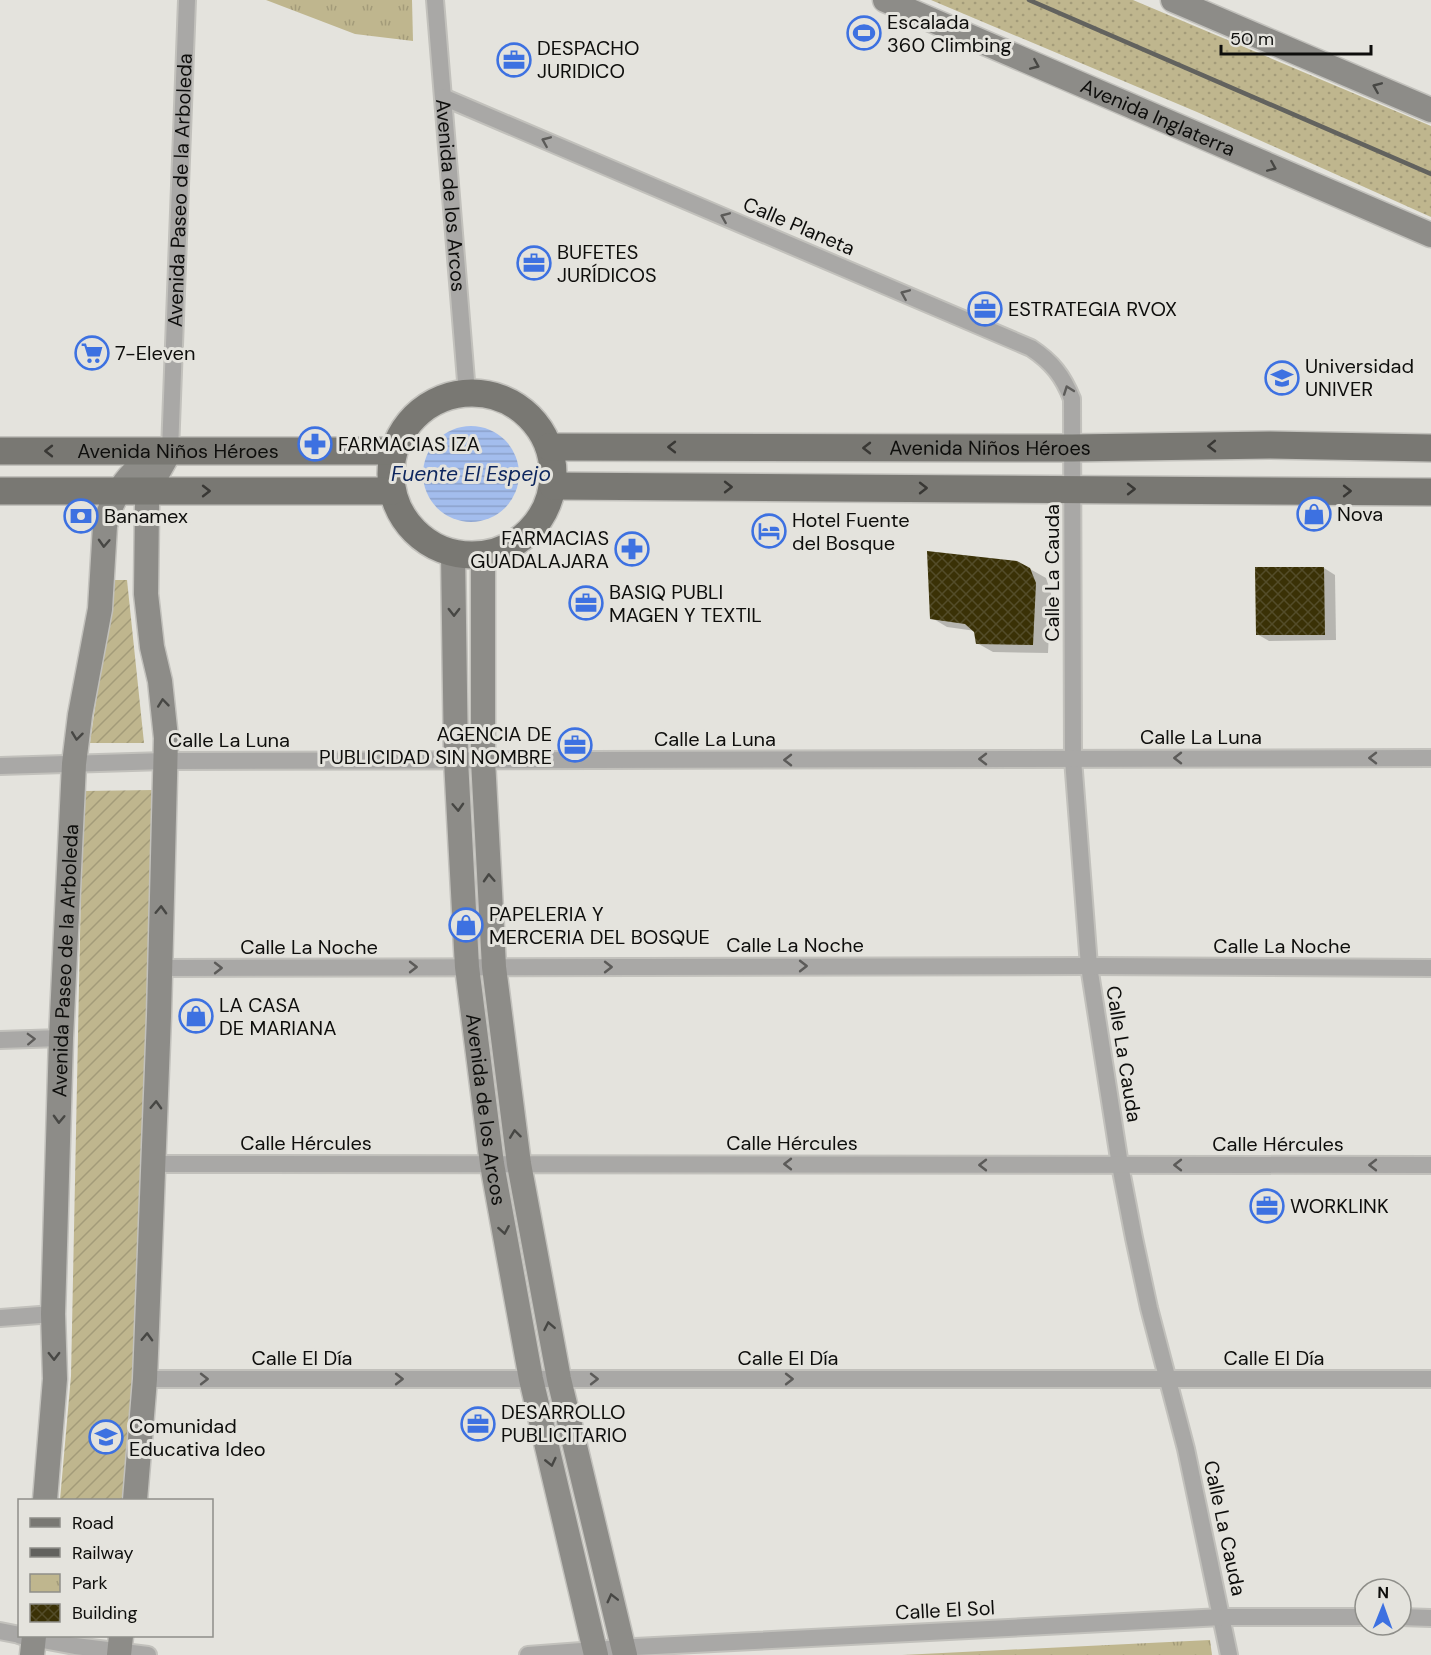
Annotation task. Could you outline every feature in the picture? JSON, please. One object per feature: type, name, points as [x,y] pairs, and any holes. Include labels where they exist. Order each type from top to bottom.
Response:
[{"type":"main road","points":[[467,393],[488,394],[508,401],[526,413],[540,428],[549,447],[554,471],[553,486],[549,502],[541,517],[525,536],[506,548],[483,555],[453,553],[428,543],[408,524],[398,508],[392,491],[393,451],[409,422],[425,407],[445,397],[467,393]]},
{"type":"main road","name":"Avenida Niños Héroes","points":[[549,447],[1072,448],[1270,445],[1431,448]]},
{"type":"main road","name":"Avenida Niños Héroes","points":[[0,451],[393,451]]},
{"type":"main road","name":"Avenida Niños Héroes","points":[[553,486],[1431,492]]},
{"type":"main road","name":"Avenida Niños Héroes","points":[[0,491],[392,491]]},
{"type":"street","name":"Avenida Paseo de la Arboleda","points":[[135,1499],[145,1379],[154,1164],[166,738],[162,691],[152,647],[146,594],[148,490],[170,451],[187,0]]},
{"type":"street","name":"Avenida de los Arcos","points":[[435,0],[467,393]]},
{"type":"street","name":"Avenida Inglaterra","points":[[885,0],[1431,235]]},
{"type":"street","points":[[1173,0],[1431,110]]},
{"type":"street","name":"Calle Planeta","points":[[443,97],[1031,348],[1056,368],[1072,399],[1072,448]]},
{"type":"street","name":"Calle La Cauda","points":[[1072,448],[1073,759],[1089,966],[1120,1165],[1149,1308],[1189,1460],[1228,1655]]},
{"type":"street","name":"Avenida Paseo de la Arboleda","points":[[45,1499],[55,1379],[53,1314],[61,1038],[74,764],[80,715],[100,609],[105,526],[118,490],[142,465],[170,451]]},
{"type":"street","name":"Avenida de los Arcos","points":[[453,553],[456,760],[467,967],[492,1164],[531,1379],[596,1653]]},
{"type":"street","name":"Avenida de los Arcos","points":[[483,555],[483,760],[494,967],[519,1164],[559,1379],[624,1652]]},
{"type":"street","name":"Calle La Luna","points":[[0,766],[165,761],[1431,758]]},
{"type":"street","name":"Calle La Noche","points":[[160,968],[1089,966],[1431,968]]},
{"type":"street","points":[[0,1040],[61,1038]]},
{"type":"street","name":"Calle Hércules","points":[[154,1164],[1431,1165]]},
{"type":"street","points":[[0,1318],[53,1314]]},
{"type":"street","name":"Calle El Día","points":[[145,1379],[1431,1379]]},
{"type":"street","name":"Calle El Sol","points":[[528,1655],[624,1652],[1222,1617],[1353,1617]]},
{"type":"street","points":[[1413,1617],[1431,1618]]},
{"type":"street","points":[[0,1631],[18,1637]]},
{"type":"street","points":[[28,1640],[120,1647],[148,1655]]},
{"type":"green space","points":[[266,0],[412,0],[413,41],[355,34]]},
{"type":"green space","points":[[931,0],[1133,0],[1431,126],[1431,217],[1197,112]]},
{"type":"green space","points":[[113,580],[127,580],[144,743],[90,743]]},
{"type":"green space","points":[[153,790],[135,1378],[123,1499],[60,1499],[71,1376],[83,791]]},
{"type":"green space","points":[[1210,1640],[1212,1655],[902,1655]]},
{"type":"water","name":"Fuente El Espejo","points":[[471,426],[490,429],[505,440],[516,455],[519,474],[516,493],[505,508],[490,519],[471,522],[452,519],[437,508],[426,493],[423,474],[426,455],[437,440],[452,429]]},
{"type":"building","points":[[927,551],[1017,561],[1030,568],[1036,583],[1033,645],[976,644],[974,632],[965,624],[930,619]]},
{"type":"building","points":[[1255,567],[1324,567],[1325,635],[1256,635]]},
{"type":"railway","points":[[1029,0],[1431,174]]},
{"type":"place","name":"Escalada 360 Climbing","points":[[864,33]]},
{"type":"place","name":"DESPACHO JURIDICO","points":[[514,60]]},
{"type":"place","name":"BUFETES JURÍDICOS","points":[[534,263]]},
{"type":"place","name":"ESTRATEGIA RVOX","points":[[985,309]]},
{"type":"place","name":"7-Eleven","points":[[92,353]]},
{"type":"place","name":"Universidad UNIVER","points":[[1282,378]]},
{"type":"place","name":"FARMACIAS IZA","points":[[315,444]]},
{"type":"place","name":"Nova","points":[[1314,514]]},
{"type":"place","name":"Banamex","points":[[81,516]]},
{"type":"place","name":"Hotel Fuente del Bosque","points":[[769,531]]},
{"type":"place","name":"FARMACIAS GUADALAJARA","points":[[632,549]]},
{"type":"place","name":"BASIQ PUBLI MAGEN Y TEXTIL","points":[[586,603]]},
{"type":"place","name":"AGENCIA DE PUBLICIDAD SIN NOMBRE","points":[[575,745]]},
{"type":"place","name":"PAPELERIA Y MERCERIA DEL BOSQUE","points":[[466,925]]},
{"type":"place","name":"LA CASA DE MARIANA","points":[[196,1016]]},
{"type":"place","name":"WORKLINK","points":[[1267,1206]]},
{"type":"place","name":"DESARROLLO PUBLICITARIO","points":[[478,1424]]},
{"type":"place","name":"Comunidad Educativa Ideo","points":[[106,1437]]}]
